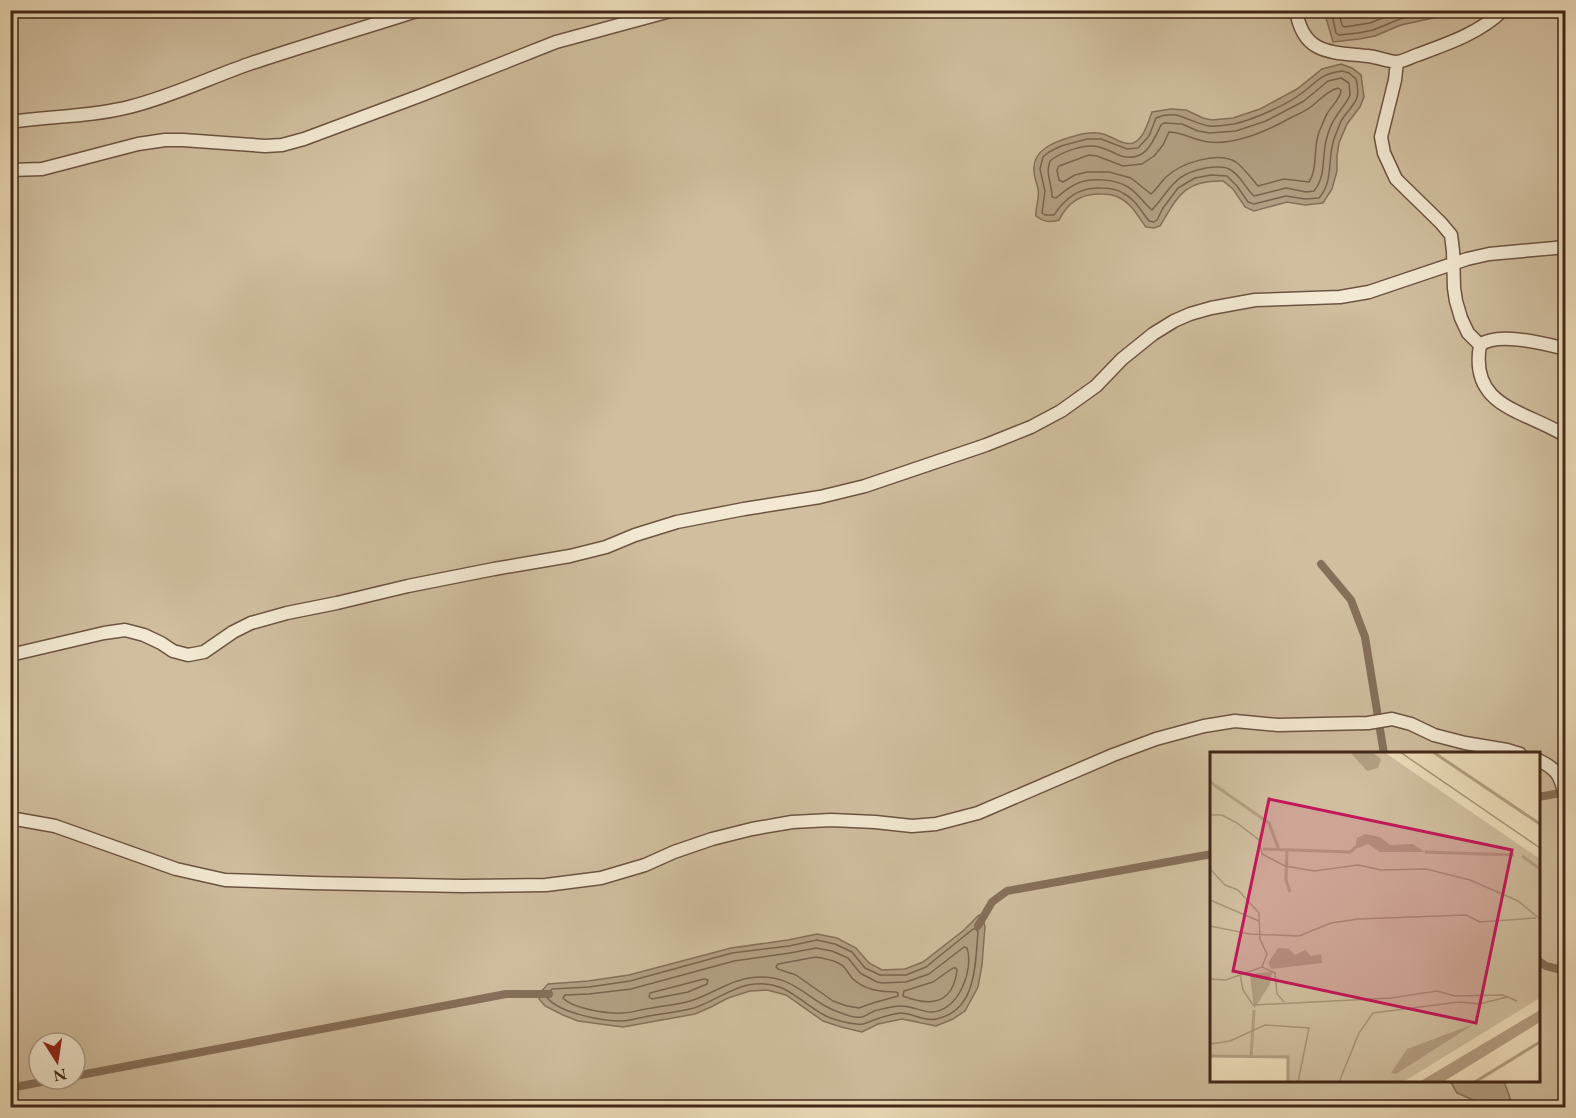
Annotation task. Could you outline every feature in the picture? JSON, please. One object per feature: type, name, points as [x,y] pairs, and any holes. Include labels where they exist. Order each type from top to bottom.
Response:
[{"type":"lane","points":[[10,122],[130,107],[284,52],[420,10]]},
{"type":"lane","points":[[10,170],[42,169],[138,144],[165,140],[282,145],[422,95],[556,42],[674,10]]},
{"type":"lane","points":[[1296,10],[1301,32],[1309,42],[1320,48],[1336,53],[1397,62],[1449,44],[1498,16],[1503,10]]},
{"type":"lane","points":[[1397,62],[1395,80],[1381,136],[1384,153],[1396,179],[1441,223],[1450,236],[1454,250],[1454,288],[1461,318],[1468,333],[1480,345]]},
{"type":"lane","points":[[10,655],[125,630],[144,635],[173,651],[188,655],[204,652],[251,623],[287,613],[408,586],[570,556],[606,547],[677,522],[820,498],[865,486],[986,445],[1031,427],[1061,411],[1096,386],[1122,358],[1153,334],[1190,314],[1255,300],[1340,297],[1369,292],[1453,263],[1490,254],[1566,247]]},
{"type":"lane","points":[[1566,349],[1538,342],[1509,339],[1485,341],[1480,345],[1478,359],[1481,382],[1490,394],[1505,407],[1566,436]]},
{"type":"lane","points":[[10,818],[55,826],[176,869],[225,880],[312,884],[508,887],[601,878],[712,839],[792,822],[831,820],[912,826],[936,824],[978,813],[1113,754],[1156,739],[1204,726],[1235,721],[1278,725],[1368,723],[1392,719],[1411,724],[1434,735],[1516,752]]},
{"type":"lane","points":[[1540,760],[1551,766],[1561,778],[1566,798]]},
{"type":"shaded area","points":[[10,11],[1565,11],[1565,1107],[11,1107]]},
{"type":"water","points":[[1324,10],[1453,11],[1447,15],[1401,25],[1375,36],[1333,42]]},
{"type":"water","points":[[1341,64],[1361,75],[1364,97],[1360,107],[1347,124],[1339,143],[1337,171],[1332,189],[1323,203],[1305,205],[1287,202],[1254,211],[1245,207],[1233,189],[1223,181],[1210,181],[1199,183],[1184,192],[1160,226],[1154,228],[1146,227],[1124,201],[1106,194],[1088,195],[1076,200],[1059,220],[1047,221],[1036,216],[1038,193],[1034,164],[1040,152],[1051,144],[1091,133],[1103,134],[1129,144],[1133,143],[1143,134],[1152,112],[1171,109],[1186,110],[1212,120],[1233,118],[1260,109],[1297,89],[1322,69]]},
{"type":"water","points":[[979,915],[985,926],[978,987],[965,1011],[936,1026],[902,1019],[878,1024],[862,1032],[823,1021],[786,995],[767,990],[750,991],[728,998],[695,1014],[623,1027],[578,1021],[545,1006],[539,999],[539,994],[548,984],[629,975],[731,948],[817,934],[837,938],[856,948],[869,963],[882,970],[905,969],[923,962],[964,930]]},
{"type":"water","points":[[1451,1082],[1504,1082],[1515,1107],[1489,1107],[1457,1093]]},
{"type":"waterway","points":[[1321,564],[1351,600],[1365,637],[1384,752]]},
{"type":"waterway","points":[[1540,797],[1566,792]]},
{"type":"waterway","points":[[978,926],[992,902],[1007,891],[1210,854]]},
{"type":"waterway","points":[[1540,962],[1566,971]]},
{"type":"waterway","points":[[87,1074],[506,994],[549,994]]},
{"type":"waterway","points":[[10,1088],[27,1085]]}]
